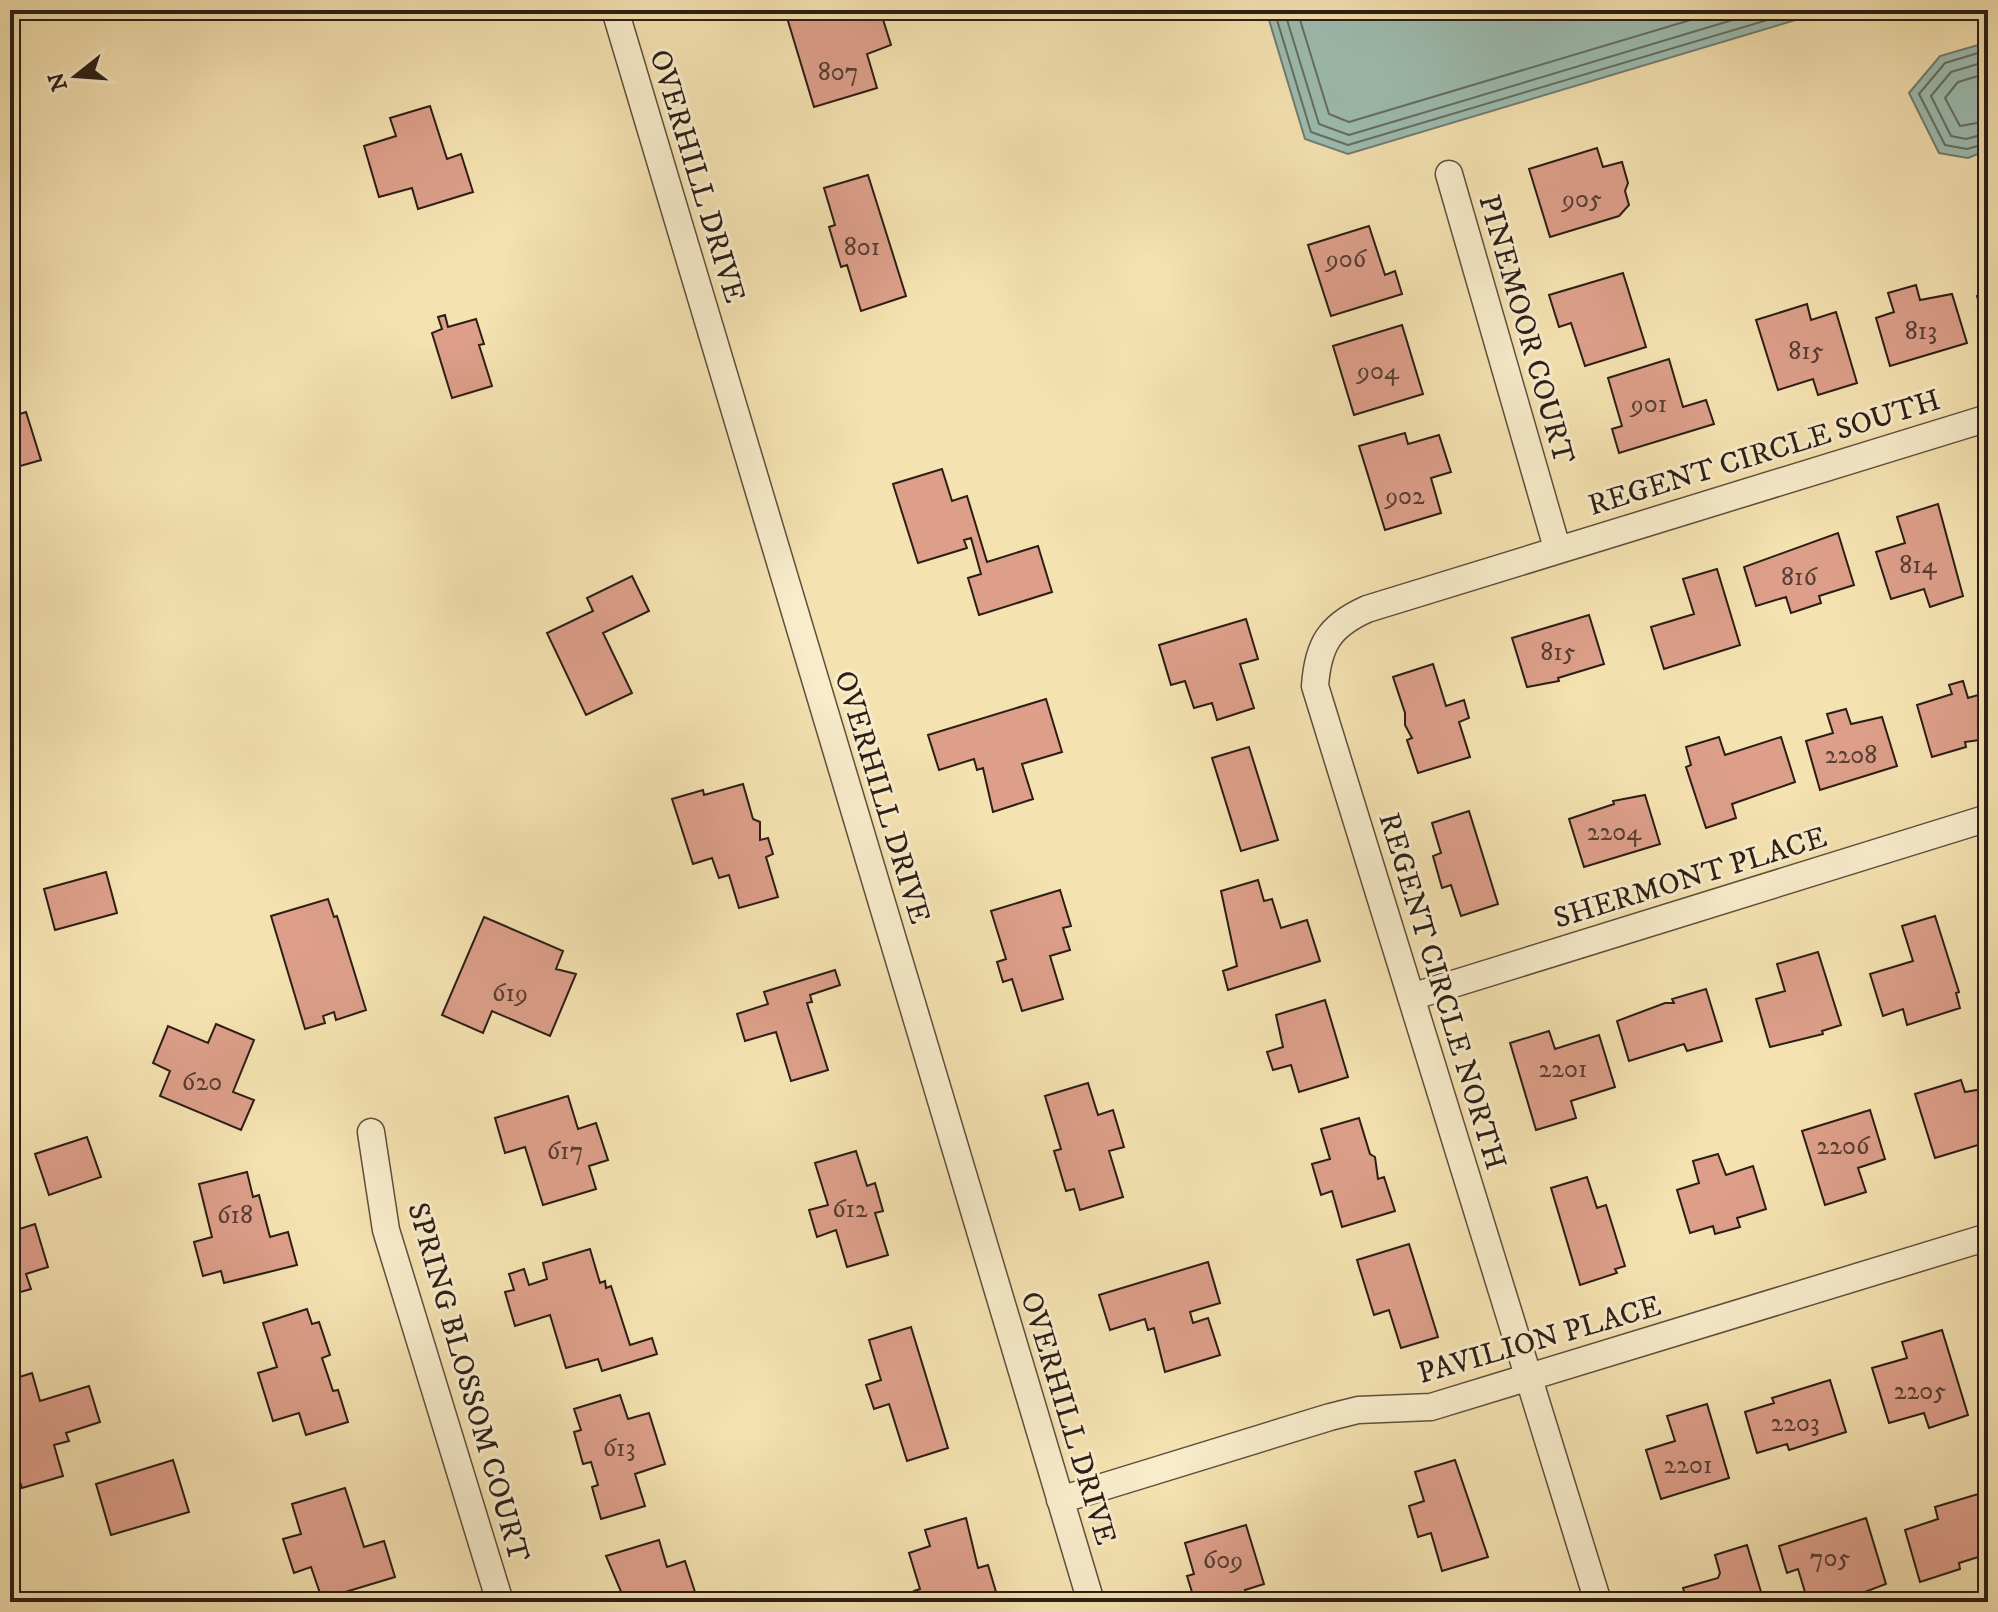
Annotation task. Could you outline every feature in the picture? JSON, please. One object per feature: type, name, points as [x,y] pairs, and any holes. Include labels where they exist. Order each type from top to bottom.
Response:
[{"type":"street","name":"OVERHILL DRIVE","points":[[615,10],[1091,1602]]},
{"type":"street","name":"PINEMOOR COURT","points":[[1449,174],[1557,548]]},
{"type":"street","name":"REGENT CIRCLE SOUTH","points":[[1557,548],[1988,418]]},
{"type":"street","name":"REGENT CIRCLE NORTH","points":[[1557,548],[1346,619],[1329,636],[1317,658],[1315,686],[1598,1602]]},
{"type":"street","name":"SHERMONT PLACE","points":[[1411,997],[1988,818]]},
{"type":"street","name":"SPRING BLOSSOM COURT","points":[[371,1132],[386,1230],[500,1602]]},
{"type":"street","name":"PAVILION PLACE","points":[[1060,1500],[1330,1417],[1358,1410],[1431,1407],[1988,1237]]},
{"type":"water","points":[[1266,10],[1829,10],[1348,154],[1305,139]]},
{"type":"water","points":[[1988,42],[1988,150],[1968,158],[1939,153],[1909,93],[1940,56]]},
{"type":"building","points":[[354,10],[388,10],[357,20]]},
{"type":"building","points":[[774,10],[838,10],[840,17],[864,10],[880,10],[891,45],[867,54],[877,88],[814,107],[785,11],[776,14]]},
{"type":"building","points":[[430,106],[447,159],[461,154],[473,192],[418,209],[412,188],[379,197],[364,146],[396,136],[390,118]]},
{"type":"building","points":[[1597,148],[1603,167],[1622,162],[1628,183],[1625,191],[1629,205],[1619,216],[1550,237],[1529,169]]},
{"type":"building","points":[[868,175],[906,296],[861,311],[847,265],[841,267],[829,227],[835,225],[824,188]]},
{"type":"building","points":[[1369,226],[1385,275],[1395,271],[1402,294],[1331,316],[1308,245]]},
{"type":"building","points":[[1623,273],[1646,347],[1585,366],[1571,323],[1559,327],[1549,295]]},
{"type":"building","points":[[1916,285],[1920,300],[1952,294],[1967,343],[1890,366],[1876,318],[1894,312],[1888,293]]},
{"type":"building","points":[[1988,293],[1988,333],[1977,296]]},
{"type":"building","points":[[1807,304],[1811,320],[1836,312],[1857,383],[1818,395],[1813,379],[1778,390],[1756,320]]},
{"type":"building","points":[[445,315],[448,327],[476,319],[484,344],[479,345],[492,386],[452,398],[432,333],[442,329],[438,317]]},
{"type":"building","points":[[1402,325],[1423,394],[1354,415],[1333,346]]},
{"type":"building","points":[[1669,359],[1683,407],[1706,400],[1714,424],[1619,453],[1612,429],[1622,426],[1608,378]]},
{"type":"building","points":[[26,412],[41,460],[10,469],[10,417]]},
{"type":"building","points":[[1405,433],[1408,444],[1439,435],[1451,472],[1431,478],[1441,513],[1385,530],[1359,446]]},
{"type":"building","points":[[942,469],[952,501],[967,496],[987,562],[1038,546],[1052,592],[979,615],[968,578],[981,574],[971,538],[964,540],[967,548],[918,563],[893,484]]},
{"type":"building","points":[[1938,504],[1963,596],[1930,607],[1924,589],[1891,599],[1876,552],[1905,543],[1897,517]]},
{"type":"building","points":[[1838,533],[1854,585],[1819,596],[1821,603],[1791,613],[1786,597],[1756,606],[1744,567]]},
{"type":"building","points":[[1717,569],[1740,645],[1664,669],[1651,627],[1694,614],[1683,579]]},
{"type":"building","points":[[632,576],[649,611],[603,633],[632,693],[586,715],[547,633],[593,611],[587,598]]},
{"type":"building","points":[[1589,615],[1604,664],[1558,678],[1559,681],[1527,687],[1512,638]]},
{"type":"building","points":[[1246,619],[1258,659],[1240,664],[1254,708],[1217,720],[1212,703],[1194,708],[1185,681],[1171,685],[1159,645]]},
{"type":"building","points":[[1433,664],[1446,706],[1464,700],[1469,718],[1459,722],[1470,757],[1418,773],[1407,740],[1412,738],[1405,725],[1405,713],[1393,677]]},
{"type":"building","points":[[1963,681],[1968,698],[1988,692],[1988,735],[1986,739],[1965,742],[1966,747],[1932,757],[1917,705],[1952,694],[1949,685]]},
{"type":"building","points":[[1046,699],[1062,752],[1022,764],[1033,799],[993,812],[983,768],[977,770],[974,759],[939,770],[928,735]]},
{"type":"building","points":[[1846,709],[1851,724],[1882,717],[1897,766],[1820,790],[1806,741],[1833,733],[1827,714]]},
{"type":"building","points":[[1719,737],[1725,755],[1781,737],[1795,782],[1732,804],[1736,818],[1706,828],[1686,767],[1691,765],[1686,747]]},
{"type":"building","points":[[1249,747],[1278,840],[1241,851],[1212,758]]},
{"type":"building","points":[[743,784],[753,819],[760,822],[760,840],[768,838],[773,854],[766,857],[778,897],[739,908],[729,875],[719,878],[712,858],[693,864],[672,799],[703,790],[704,795]]},
{"type":"building","points":[[1645,795],[1660,844],[1584,867],[1569,819],[1614,804],[1613,801]]},
{"type":"building","points":[[1469,811],[1498,904],[1461,916],[1451,885],[1442,888],[1433,856],[1441,853],[1432,823]]},
{"type":"building","points":[[106,872],[117,913],[55,930],[44,889]]},
{"type":"building","points":[[1258,880],[1264,901],[1272,899],[1281,928],[1307,920],[1320,961],[1228,990],[1223,971],[1237,966],[1221,891]]},
{"type":"building","points":[[1060,890],[1071,926],[1063,928],[1070,950],[1050,956],[1063,999],[1022,1011],[1012,979],[1003,982],[997,962],[1006,959],[991,911]]},
{"type":"building","points":[[328,899],[334,917],[337,916],[366,1010],[336,1020],[334,1012],[323,1016],[325,1023],[305,1029],[271,916]]},
{"type":"building","points":[[1988,914],[1988,949],[1978,917]]},
{"type":"building","points":[[1935,916],[1959,992],[1956,993],[1960,1008],[1907,1025],[1903,1009],[1883,1016],[1870,974],[1913,961],[1902,926]]},
{"type":"building","points":[[484,917],[563,951],[556,969],[576,974],[550,1036],[492,1011],[483,1033],[442,1015]]},
{"type":"building","points":[[1818,952],[1841,1025],[1822,1031],[1823,1034],[1770,1047],[1756,999],[1785,991],[1777,964]]},
{"type":"building","points":[[835,970],[840,985],[810,995],[812,1002],[807,1003],[828,1070],[791,1081],[776,1032],[745,1041],[737,1014],[768,1004],[764,992]]},
{"type":"building","points":[[1706,989],[1722,1041],[1687,1051],[1684,1044],[1629,1061],[1617,1021]]},
{"type":"building","points":[[1325,1000],[1348,1077],[1299,1092],[1291,1065],[1273,1070],[1267,1052],[1283,1047],[1276,1015]]},
{"type":"building","points":[[216,1024],[254,1040],[233,1092],[254,1100],[241,1130],[160,1096],[170,1071],[153,1063],[168,1026],[208,1043]]},
{"type":"building","points":[[1549,1031],[1555,1049],[1599,1035],[1615,1087],[1571,1101],[1576,1118],[1536,1130],[1510,1043]]},
{"type":"building","points":[[1961,1080],[1965,1092],[1988,1088],[1988,1142],[1935,1158],[1915,1094]]},
{"type":"building","points":[[1088,1083],[1098,1115],[1113,1110],[1124,1147],[1109,1151],[1123,1197],[1080,1210],[1074,1189],[1066,1191],[1054,1151],[1061,1149],[1045,1096]]},
{"type":"building","points":[[568,1096],[578,1129],[596,1123],[608,1160],[589,1166],[596,1189],[543,1205],[525,1147],[505,1153],[495,1118]]},
{"type":"building","points":[[1870,1110],[1885,1159],[1858,1168],[1866,1192],[1825,1205],[1802,1131]]},
{"type":"building","points":[[1359,1118],[1370,1154],[1375,1157],[1378,1179],[1384,1177],[1395,1211],[1342,1227],[1332,1191],[1321,1195],[1312,1164],[1330,1159],[1321,1129]]},
{"type":"building","points":[[87,1137],[101,1177],[49,1195],[35,1154]]},
{"type":"building","points":[[856,1151],[867,1186],[875,1183],[883,1211],[875,1213],[888,1255],[847,1267],[836,1230],[817,1237],[809,1210],[828,1205],[815,1163]]},
{"type":"building","points":[[1718,1154],[1726,1175],[1753,1166],[1766,1209],[1737,1218],[1740,1227],[1715,1234],[1713,1226],[1690,1233],[1677,1190],[1699,1183],[1693,1161]]},
{"type":"building","points":[[247,1172],[253,1197],[259,1195],[270,1237],[288,1232],[297,1265],[224,1283],[221,1271],[203,1276],[194,1242],[212,1237],[199,1184]]},
{"type":"building","points":[[1587,1177],[1597,1208],[1606,1205],[1625,1266],[1615,1269],[1617,1273],[1580,1285],[1551,1188]]},
{"type":"building","points":[[35,1224],[48,1267],[26,1274],[31,1289],[10,1295],[10,1232]]},
{"type":"building","points":[[1409,1244],[1438,1337],[1401,1348],[1389,1310],[1374,1315],[1357,1260]]},
{"type":"building","points":[[590,1249],[600,1283],[605,1281],[606,1288],[611,1286],[630,1345],[652,1338],[657,1354],[602,1371],[598,1359],[566,1368],[550,1315],[515,1326],[505,1292],[514,1290],[509,1274],[524,1269],[529,1285],[547,1279],[543,1263]]},
{"type":"building","points":[[1208,1262],[1220,1303],[1190,1312],[1193,1323],[1208,1318],[1220,1355],[1165,1372],[1154,1328],[1148,1330],[1145,1319],[1110,1330],[1099,1295]]},
{"type":"building","points":[[307,1309],[312,1324],[319,1322],[330,1355],[322,1358],[333,1391],[338,1390],[348,1422],[306,1435],[299,1413],[273,1421],[258,1373],[277,1367],[263,1323]]},
{"type":"building","points":[[911,1327],[948,1448],[907,1461],[889,1404],[874,1409],[866,1385],[881,1380],[869,1340]]},
{"type":"building","points":[[1942,1330],[1968,1415],[1929,1428],[1924,1413],[1889,1423],[1872,1368],[1907,1358],[1902,1342]]},
{"type":"building","points":[[32,1373],[40,1401],[89,1386],[100,1422],[66,1433],[69,1441],[54,1445],[63,1476],[22,1488],[10,1451],[10,1380]]},
{"type":"building","points":[[1830,1380],[1846,1432],[1789,1450],[1787,1444],[1757,1453],[1745,1412],[1774,1403],[1772,1398]]},
{"type":"building","points":[[620,1395],[628,1419],[649,1413],[665,1464],[635,1474],[645,1506],[601,1519],[592,1487],[598,1485],[591,1462],[583,1464],[574,1432],[581,1430],[574,1409]]},
{"type":"building","points":[[1707,1404],[1729,1478],[1661,1499],[1646,1450],[1675,1441],[1667,1416]]},
{"type":"building","points":[[173,1460],[189,1512],[111,1535],[96,1484]]},
{"type":"building","points":[[1455,1460],[1488,1557],[1442,1571],[1431,1533],[1418,1537],[1409,1506],[1424,1501],[1415,1472]]},
{"type":"building","points":[[345,1488],[364,1547],[384,1541],[395,1577],[322,1599],[311,1567],[294,1573],[283,1539],[301,1534],[292,1504]]},
{"type":"building","points":[[1988,1491],[1988,1554],[1959,1563],[1960,1569],[1920,1582],[1905,1530],[1938,1519],[1935,1507]]},
{"type":"building","points":[[966,1518],[978,1568],[988,1565],[999,1602],[917,1602],[914,1591],[920,1589],[909,1553],[930,1546],[925,1530]]},
{"type":"building","points":[[1866,1518],[1886,1584],[1841,1601],[1841,1598],[1808,1602],[1798,1569],[1787,1573],[1779,1546]]},
{"type":"building","points":[[1246,1525],[1264,1584],[1245,1590],[1248,1602],[1195,1602],[1187,1576],[1194,1574],[1185,1543]]},
{"type":"building","points":[[659,1540],[667,1567],[685,1561],[695,1592],[676,1597],[678,1602],[616,1602],[614,1596],[622,1594],[606,1556]]},
{"type":"building","points":[[1747,1545],[1764,1602],[1687,1602],[1683,1588],[1718,1578],[1720,1573],[1715,1555]]}]
